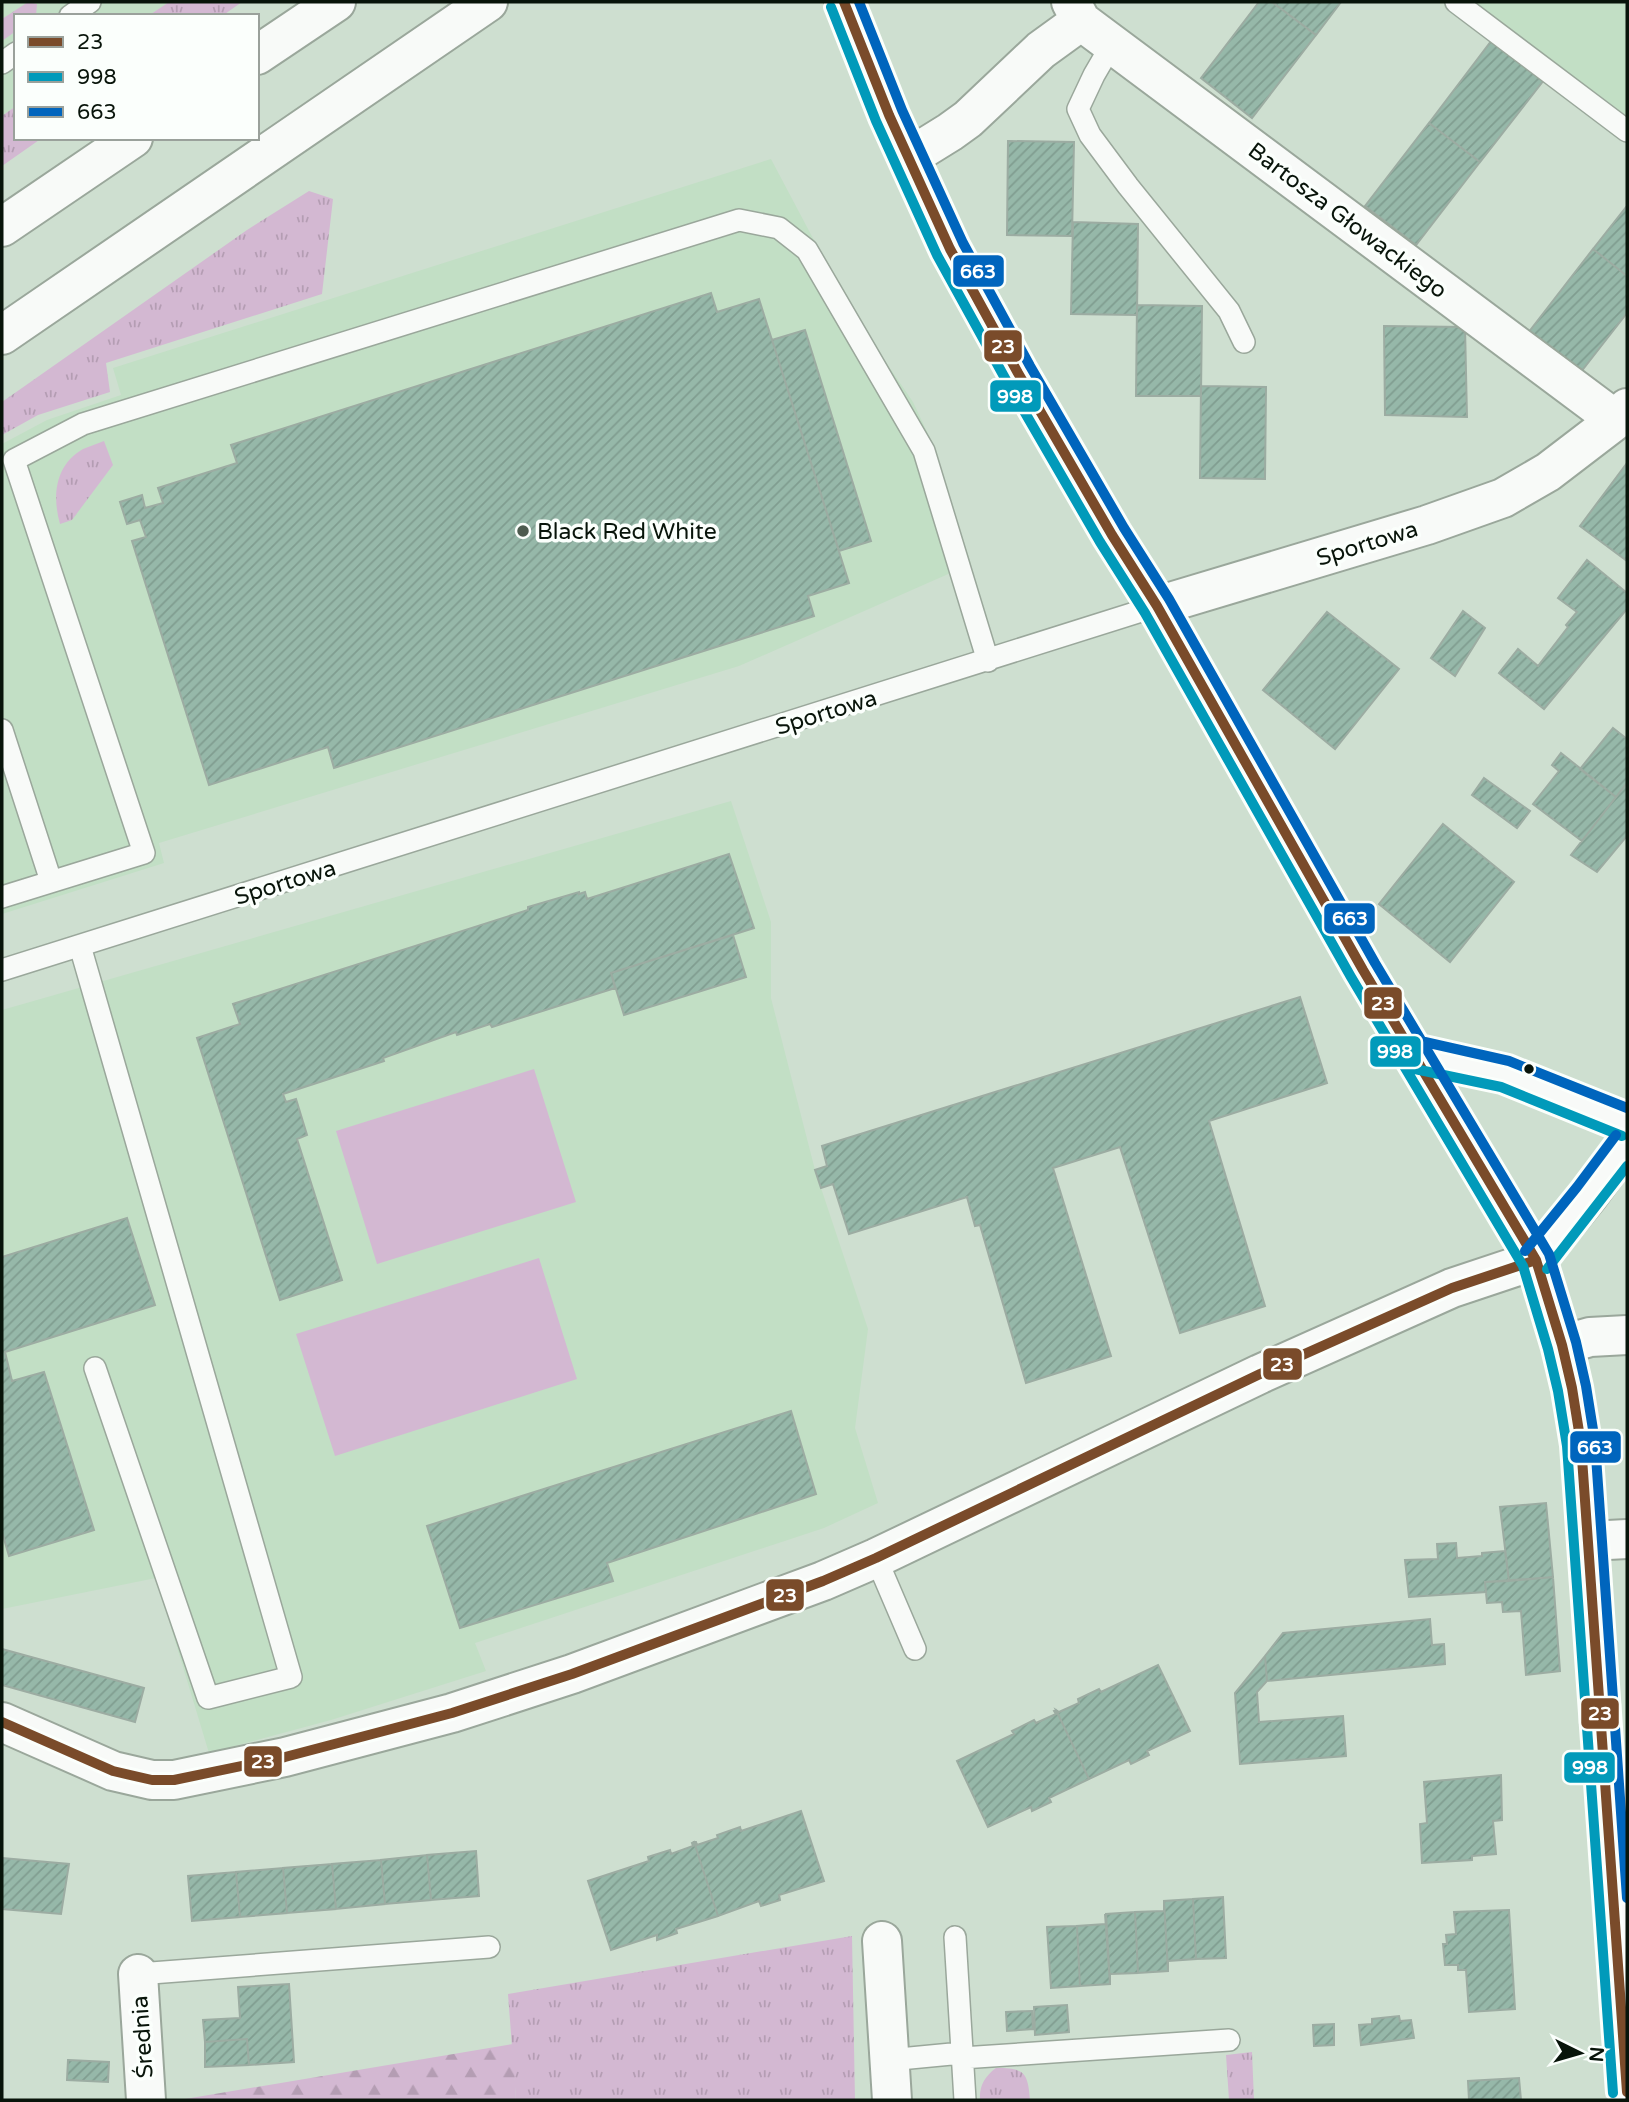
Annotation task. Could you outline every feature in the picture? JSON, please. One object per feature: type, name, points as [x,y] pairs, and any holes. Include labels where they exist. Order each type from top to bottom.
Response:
[{"type":"street","points":[[259,54],[336,2]]},
{"type":"street","points":[[2,335],[488,2]]},
{"type":"street","points":[[844,2],[889,116],[950,248],[1018,373],[1112,535],[1157,606],[1413,1054],[1536,1260],[1562,1345],[1581,1444],[1627,2092]]},
{"type":"street","name":"Bartosza Głowackiego","points":[[908,158],[959,126],[1041,50],[1076,11],[1112,44],[1622,414]]},
{"type":"street","points":[[5,223],[131,140]]},
{"type":"street","name":"Sportowa","points":[[1157,606],[1427,525],[1503,498],[1548,472],[1622,414]]},
{"type":"street","points":[[2,1722],[113,1771],[152,1780],[174,1780],[285,1757],[452,1713],[572,1674],[823,1581],[1273,1368],[1452,1288],[1536,1260],[1627,1143]]},
{"type":"street","points":[[1562,1345],[1590,1337],[1627,1335]]},
{"type":"street","points":[[1589,1541],[1627,1539]]},
{"type":"street","points":[[882,1941],[892,2100]]},
{"type":"street","name":"Średnia","points":[[138,1974],[146,2100]]},
{"type":"lane","points":[[73,14],[90,2]]},
{"type":"lane","points":[[1456,2],[1627,131]]},
{"type":"lane","points":[[1112,44],[1078,109],[1090,135],[1128,186],[1229,310],[1244,342]]},
{"type":"lane","points":[[2,897],[144,853],[8,465],[83,424],[739,220],[779,228],[807,250],[924,451],[988,661]]},
{"type":"lane","name":"Sportowa","points":[[2,971],[1157,606]]},
{"type":"lane","points":[[2,730],[51,881]]},
{"type":"lane","points":[[80,946],[291,1677],[208,1698],[95,1368]]},
{"type":"lane","points":[[1413,1054],[1504,1074],[1627,1123]]},
{"type":"lane","points":[[876,1558],[915,1649]]},
{"type":"lane","points":[[955,1937],[965,2100]]},
{"type":"lane","points":[[138,1974],[489,1947]]},
{"type":"lane","points":[[889,2060],[1229,2040]]},
{"type":"shaded area","points":[[2,2],[169,2],[151,14],[14,14],[14,107],[2,116]]},
{"type":"shaded area","points":[[1473,2],[1627,2],[1627,116]]},
{"type":"shaded area","points":[[771,159],[853,314],[913,402],[930,438],[971,564],[739,666],[159,843],[164,863],[2,914],[2,444],[47,420],[121,395],[113,368]]},
{"type":"shaded area","points":[[731,801],[771,922],[771,998],[815,1170],[868,1329],[855,1428],[878,1503],[824,1528],[475,1643],[486,1671],[331,1720],[209,1753],[156,1578],[2,1609],[2,1010]]},
{"type":"green space","points":[[28,2],[37,4],[36,14],[14,14],[14,32],[2,41],[2,19]]},
{"type":"green space","points":[[169,2],[242,2],[225,14],[151,14]]},
{"type":"green space","points":[[14,107],[14,140],[39,140],[2,166],[2,116]]},
{"type":"green space","points":[[309,191],[333,199],[322,294],[106,363],[110,392],[38,415],[2,435],[2,402],[247,230]]},
{"type":"green space","points":[[104,441],[113,465],[72,520],[60,524],[56,492],[61,472],[83,449]]},
{"type":"green space","points":[[534,1069],[576,1202],[377,1264],[336,1131]]},
{"type":"green space","points":[[539,1258],[577,1379],[335,1456],[296,1334]]},
{"type":"green space","points":[[852,1936],[855,2100],[516,2100],[508,1994]]},
{"type":"green space","points":[[513,2044],[516,2100],[179,2100]]},
{"type":"green space","points":[[1252,2052],[1254,2100],[1229,2100],[1226,2055]]},
{"type":"green space","points":[[996,2068],[1013,2069],[1023,2074],[1028,2083],[1030,2100],[980,2100],[984,2082]]},
{"type":"building","points":[[1259,2],[1272,2],[1316,35],[1252,118],[1201,78]]},
{"type":"building","points":[[1272,2],[1341,2],[1316,35]]},
{"type":"building","points":[[1492,40],[1544,80],[1480,162],[1429,123]]},
{"type":"building","points":[[1429,123],[1480,162],[1416,245],[1365,206]]},
{"type":"building","points":[[1008,141],[1074,142],[1072,236],[1007,235]]},
{"type":"building","points":[[1627,206],[1627,276],[1593,249]]},
{"type":"building","points":[[1073,222],[1138,224],[1137,315],[1071,314]]},
{"type":"building","points":[[1593,249],[1627,276],[1627,313],[1580,373],[1528,333]]},
{"type":"building","points":[[711,293],[717,312],[759,299],[849,583],[808,596],[814,616],[334,768],[328,747],[209,785],[132,541],[146,537],[140,520],[127,524],[120,502],[142,495],[145,508],[163,503],[158,488],[237,463],[231,445]]},
{"type":"building","points":[[1137,305],[1202,306],[1201,396],[1136,396]]},
{"type":"building","points":[[1384,326],[1465,327],[1467,417],[1385,415]]},
{"type":"building","points":[[805,330],[871,541],[839,551],[772,340]]},
{"type":"building","points":[[1201,386],[1266,387],[1265,479],[1200,478]]},
{"type":"building","points":[[1627,463],[1627,561],[1580,526]]},
{"type":"building","points":[[1587,560],[1627,593],[1627,609],[1544,709],[1499,673],[1518,649],[1538,666],[1577,612],[1558,598]]},
{"type":"building","points":[[1463,611],[1485,628],[1455,676],[1431,658]]},
{"type":"building","points":[[1327,612],[1399,669],[1335,749],[1263,690]]},
{"type":"building","points":[[1613,728],[1627,739],[1627,783],[1616,797],[1580,769]]},
{"type":"building","points":[[1561,753],[1616,797],[1582,841],[1533,804],[1559,771],[1552,765]]},
{"type":"building","points":[[1484,778],[1530,811],[1517,828],[1472,795]]},
{"type":"building","points":[[1627,783],[1627,836],[1597,872],[1571,855]]},
{"type":"building","points":[[1443,824],[1514,882],[1450,962],[1379,904]]},
{"type":"building","points":[[729,854],[754,928],[611,973],[615,988],[492,1027],[490,1024],[457,1035],[456,1032],[383,1058],[384,1061],[283,1094],[286,1102],[296,1099],[307,1135],[297,1139],[342,1280],[280,1300],[197,1038],[240,1024],[233,1004],[528,910],[528,907],[579,892],[585,892],[587,899]]},
{"type":"building","points":[[733,935],[746,977],[624,1015],[611,973]]},
{"type":"building","points":[[1300,997],[1327,1083],[1209,1121],[1265,1306],[1180,1333],[1120,1147],[1053,1168],[1111,1356],[1026,1383],[980,1225],[975,1226],[967,1197],[849,1234],[833,1184],[821,1188],[815,1170],[827,1166],[822,1146]]},
{"type":"building","points":[[127,1218],[155,1305],[5,1352],[12,1381],[44,1372],[94,1530],[9,1556],[2,1532],[2,1257]]},
{"type":"building","points":[[791,1411],[816,1494],[607,1563],[613,1581],[460,1628],[427,1526]]},
{"type":"building","points":[[1546,1503],[1553,1577],[1509,1581],[1500,1507]]},
{"type":"building","points":[[1456,1543],[1457,1558],[1505,1551],[1509,1581],[1485,1582],[1486,1592],[1409,1597],[1405,1560],[1438,1559],[1437,1544]]},
{"type":"building","points":[[1553,1577],[1560,1671],[1526,1675],[1521,1611],[1503,1612],[1502,1602],[1487,1603],[1485,1582]]},
{"type":"building","points":[[1430,1619],[1432,1645],[1444,1644],[1445,1664],[1267,1681],[1265,1656],[1283,1633]]},
{"type":"building","points":[[2,1649],[144,1688],[135,1722],[2,1685]]},
{"type":"building","points":[[1265,1656],[1267,1681],[1257,1692],[1259,1722],[1343,1716],[1346,1756],[1240,1764],[1235,1693]]},
{"type":"building","points":[[1158,1665],[1190,1731],[1147,1751],[1149,1755],[1131,1764],[1129,1760],[1089,1779],[1056,1710],[1059,1712],[1079,1703],[1078,1699],[1099,1689],[1101,1692]]},
{"type":"building","points":[[1056,1710],[1089,1779],[1049,1798],[1051,1802],[1032,1811],[1031,1807],[988,1827],[957,1761],[1014,1734],[1012,1731],[1034,1720],[1036,1723],[1056,1714]]},
{"type":"building","points":[[1501,1775],[1502,1820],[1493,1821],[1496,1854],[1472,1856],[1472,1860],[1422,1863],[1420,1824],[1427,1823],[1424,1782]]},
{"type":"building","points":[[801,1811],[824,1881],[779,1895],[780,1900],[761,1906],[759,1901],[718,1916],[694,1842],[697,1845],[740,1827],[741,1831]]},
{"type":"building","points":[[694,1842],[718,1916],[676,1929],[677,1933],[657,1940],[657,1935],[611,1950],[588,1881],[649,1861],[648,1857],[670,1850],[671,1854],[693,1846]]},
{"type":"building","points":[[476,1851],[479,1896],[431,1900],[427,1855]]},
{"type":"building","points":[[427,1855],[431,1900],[385,1904],[381,1860]]},
{"type":"building","points":[[2,1858],[69,1864],[61,1914],[2,1909]]},
{"type":"building","points":[[381,1860],[385,1904],[336,1909],[332,1864]]},
{"type":"building","points":[[332,1864],[336,1909],[287,1913],[283,1868]]},
{"type":"building","points":[[283,1868],[287,1913],[240,1917],[236,1872]]},
{"type":"building","points":[[236,1872],[240,1917],[192,1921],[188,1876]]},
{"type":"building","points":[[1223,1897],[1226,1958],[1196,1959],[1193,1899]]},
{"type":"building","points":[[1193,1899],[1196,1959],[1168,1961],[1168,1971],[1164,1901]]},
{"type":"building","points":[[1164,1901],[1168,1971],[1138,1973],[1135,1912],[1164,1911]]},
{"type":"building","points":[[1509,1910],[1515,2009],[1469,2012],[1466,1970],[1458,1970],[1458,1965],[1445,1965],[1443,1944],[1447,1944],[1446,1935],[1456,1934],[1454,1912]]},
{"type":"building","points":[[1135,1912],[1138,1973],[1110,1974],[1110,1984],[1106,1914]]},
{"type":"building","points":[[1106,1924],[1110,1984],[1080,1986],[1077,1926]]},
{"type":"building","points":[[1077,1926],[1080,1986],[1051,1988],[1047,1927]]},
{"type":"building","points":[[289,1984],[294,2062],[249,2065],[247,2039],[205,2042],[203,2020],[240,2018],[238,1987]]},
{"type":"building","points":[[1067,2005],[1069,2032],[1035,2035],[1034,2007]]},
{"type":"building","points":[[1032,2011],[1033,2029],[1007,2031],[1006,2012]]},
{"type":"building","points":[[1399,2016],[1400,2021],[1411,2020],[1414,2038],[1361,2045],[1359,2025],[1372,2024],[1372,2019]]},
{"type":"building","points":[[1334,2024],[1334,2045],[1314,2046],[1313,2025]]},
{"type":"building","points":[[247,2039],[249,2065],[205,2067],[205,2042]]},
{"type":"building","points":[[68,2060],[109,2062],[108,2082],[67,2080]]},
{"type":"building","points":[[1519,2078],[1521,2100],[1469,2100],[1468,2081]]},
{"type":"transit line","name":"23","points":[[844,2],[889,115],[950,249],[1018,373],[1112,535],[1157,606],[1363,970],[1536,1260],[1562,1345],[1581,1444],[1627,2092]]},
{"type":"transit line","name":"663","points":[[859,2],[902,110],[963,243],[1030,366],[1124,528],[1169,599],[1375,963],[1549,1254],[1576,1342],[1595,1442],[1627,1898]]},
{"type":"transit line","name":"998","points":[[831,7],[876,121],[937,255],[1100,542],[1145,613],[1351,977],[1523,1266],[1548,1349],[1567,1446],[1613,2093]]},
{"type":"transit line","name":"663","points":[[1416,1040],[1509,1061],[1627,1108]]},
{"type":"transit line","name":"998","points":[[1410,1068],[1501,1087],[1622,1136]]},
{"type":"transit line","name":"663","points":[[1525,1251],[1616,1135]]},
{"type":"transit line","name":"998","points":[[1547,1269],[1627,1166]]},
{"type":"transit line","name":"23","points":[[2,1722],[113,1771],[152,1780],[174,1780],[285,1757],[452,1713],[572,1674],[823,1581],[1260,1374],[1452,1288],[1536,1260]]},
{"type":"place","name":"Black Red White","points":[[523,531]]}]
